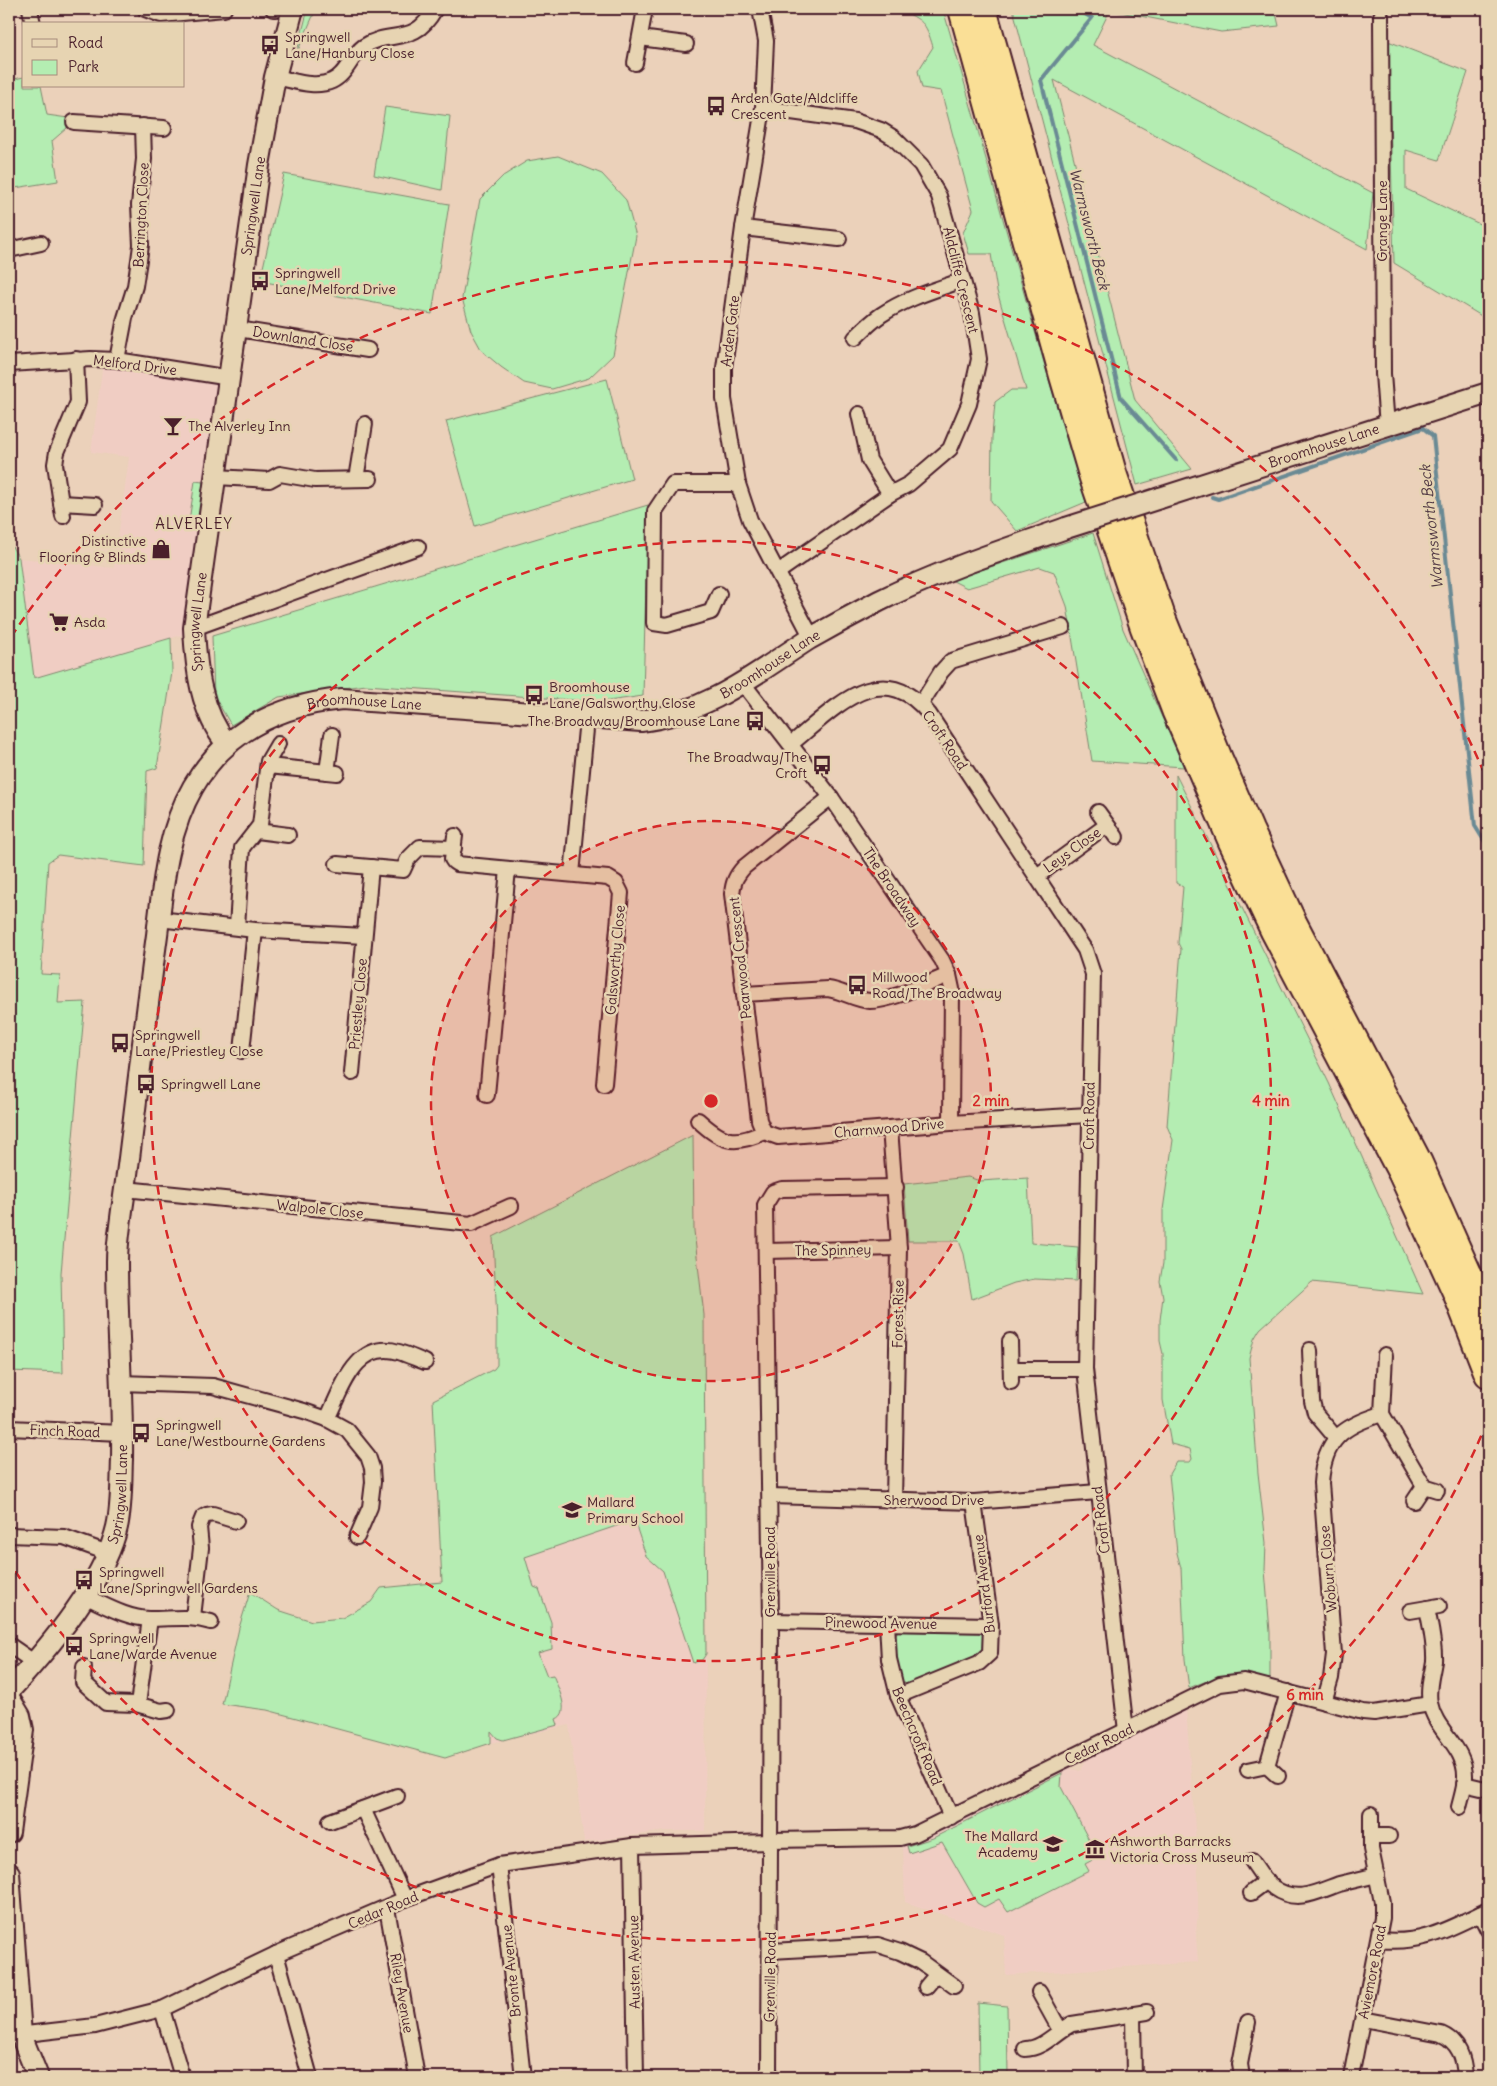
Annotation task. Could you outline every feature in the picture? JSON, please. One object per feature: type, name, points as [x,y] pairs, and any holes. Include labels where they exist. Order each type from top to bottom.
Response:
[{"type":"highway","points":[[962,9],[1063,376],[1094,478],[1144,628],[1172,701],[1232,842],[1274,931],[1406,1182],[1456,1292],[1488,1374]]},
{"type":"highway","points":[[983,9],[1113,473],[1163,620],[1220,761],[1292,922],[1419,1163],[1488,1318]]},
{"type":"street","points":[[30,9],[33,22]]},
{"type":"street","points":[[145,9],[161,15],[224,9]]},
{"type":"street","name":"Springwell Lane","points":[[9,1691],[64,1627],[84,1596],[108,1553],[117,1528],[120,1511],[122,1433],[117,1258],[171,836],[193,786],[227,744],[216,730],[201,688],[196,660],[194,628],[238,329],[259,165],[275,77],[281,9]]},
{"type":"street","points":[[275,77],[310,84],[332,81],[343,72],[365,46],[384,39],[408,35],[416,31],[435,9]]},
{"type":"street","points":[[635,63],[645,9]]},
{"type":"street","name":"Arden Gate","points":[[760,9],[766,41],[763,108],[743,228],[724,376],[724,398],[738,484],[750,520],[812,638]]},
{"type":"street","name":"Grange Lane","points":[[1381,16],[1383,374],[1386,426]]},
{"type":"street","points":[[640,38],[686,44]]},
{"type":"street","name":"Aldcliffe Crescent","points":[[763,108],[855,121],[881,130],[894,138],[921,164],[939,196],[972,313],[979,359],[969,404],[950,449],[909,484],[890,494],[778,572]]},
{"type":"street","points":[[74,122],[164,128]]},
{"type":"street","name":"Berrington Close","points":[[117,360],[124,318],[135,286],[141,245],[138,205],[144,159],[143,126]]},
{"type":"street","points":[[743,228],[839,239]]},
{"type":"street","points":[[9,250],[41,243]]},
{"type":"street","points":[[855,338],[894,306],[915,296],[963,280]]},
{"type":"street","name":"Downland Close","points":[[238,329],[368,350]]},
{"type":"street","points":[[76,359],[78,402],[57,452],[55,464],[62,510],[95,505]]},
{"type":"street","name":"Melford Drive","points":[[9,364],[76,359],[117,360],[230,378]]},
{"type":"street","name":"Broomhouse Lane","points":[[227,744],[262,720],[280,712],[298,705],[342,699],[587,719],[641,721],[679,714],[742,682],[812,638],[879,601],[950,569],[1066,528],[1488,393]]},
{"type":"street","points":[[859,414],[869,460],[890,494]]},
{"type":"street","points":[[216,477],[269,480],[280,474],[315,480],[363,479],[364,424]]},
{"type":"street","points":[[719,594],[711,612],[667,626],[654,623],[655,511],[672,484],[738,484]]},
{"type":"street","points":[[194,628],[418,547]]},
{"type":"street","points":[[921,704],[941,672],[951,660],[1063,626]]},
{"type":"street","name":"The Broadway","points":[[742,682],[831,797],[942,960],[949,975],[952,989],[951,1123]]},
{"type":"street","name":"Croft Road","points":[[791,744],[848,698],[863,691],[875,688],[899,689],[910,695],[921,704],[1037,876],[1091,961],[1093,974],[1085,1369],[1126,1731]]},
{"type":"street","points":[[572,874],[587,719]]},
{"type":"street","points":[[268,766],[332,772],[332,735]]},
{"type":"street","points":[[236,928],[242,848],[260,825],[268,766],[278,744]]},
{"type":"street","name":"Pearwood Crescent","points":[[764,1132],[759,1120],[732,894],[733,884],[737,874],[831,797]]},
{"type":"street","name":"Leys Close","points":[[1098,812],[1116,837]]},
{"type":"street","name":"Leys Close","points":[[1037,876],[1107,825]]},
{"type":"street","points":[[257,830],[288,835]]},
{"type":"street","name":"Galsworthy Close","points":[[371,867],[402,870],[408,859],[420,847],[454,842],[452,859],[457,864],[608,878],[616,883],[621,893],[604,1084]]},
{"type":"street","points":[[337,864],[371,867]]},
{"type":"street","name":"Priestley Close","points":[[352,1073],[371,867]]},
{"type":"street","points":[[487,1095],[508,869]]},
{"type":"street","points":[[159,919],[256,930],[364,936]]},
{"type":"street","points":[[242,1051],[256,930]]},
{"type":"street","points":[[744,994],[828,989],[837,990],[857,999],[882,999],[949,975]]},
{"type":"street","name":"Charnwood Drive","points":[[698,1120],[718,1137],[727,1140],[742,1140],[764,1132],[778,1137],[951,1123],[1089,1115]]},
{"type":"street","name":"Forest Rise","points":[[890,1128],[896,1187],[899,1248],[894,1500]]},
{"type":"street","name":"Grenville Road","points":[[769,2077],[771,1951],[770,1496],[765,1206],[773,1192],[782,1189],[896,1187]]},
{"type":"street","name":"Walpole Close","points":[[125,1189],[472,1224],[511,1206]]},
{"type":"street","name":"The Spinney","points":[[766,1251],[899,1248]]},
{"type":"street","points":[[1010,1341],[1011,1375],[1085,1369]]},
{"type":"street","points":[[1310,1350],[1314,1407],[1326,1427],[1336,1438]]},
{"type":"street","points":[[327,1419],[353,1367],[367,1354],[380,1351],[398,1352],[425,1362]]},
{"type":"street","points":[[1385,1355],[1382,1414],[1430,1488],[1414,1501]]},
{"type":"street","points":[[120,1383],[213,1386],[327,1419],[347,1430],[368,1456],[372,1468],[373,1482],[370,1507],[357,1537]]},
{"type":"street","name":"Woburn Close","points":[[1324,1702],[1331,1678],[1334,1648],[1321,1483],[1322,1469],[1336,1438],[1358,1422],[1382,1414]]},
{"type":"street","name":"Finch Road","points":[[9,1428],[122,1433]]},
{"type":"street","name":"Sherwood Drive","points":[[770,1496],[974,1502],[1098,1492]]},
{"type":"street","name":"Burford Avenue","points":[[898,1696],[979,1663],[986,1659],[991,1647],[991,1625],[974,1502]]},
{"type":"street","points":[[193,1617],[201,1548],[200,1522],[207,1515],[213,1514],[236,1521]]},
{"type":"street","points":[[9,1534],[64,1537],[108,1553]]},
{"type":"street","points":[[84,1596],[122,1613],[150,1619],[193,1617],[211,1622]]},
{"type":"street","points":[[1410,1611],[1433,1607],[1434,1654],[1428,1693],[1434,1719],[1457,1750],[1462,1760],[1465,1778],[1459,1807]]},
{"type":"street","points":[[138,1704],[150,1619]]},
{"type":"street","name":"Pinewood Avenue","points":[[770,1621],[991,1625]]},
{"type":"street","name":"Beechcroft Road","points":[[887,1624],[889,1659],[898,1696],[951,1817]]},
{"type":"street","points":[[9,1644],[35,1663]]},
{"type":"street","points":[[84,1667],[83,1682],[106,1703],[138,1704],[161,1711],[168,1710]]},
{"type":"street","name":"Cedar Road","points":[[15,2035],[95,2026],[162,2009],[276,1954],[405,1900],[499,1865],[632,1846],[900,1838],[915,1834],[1220,1684],[1244,1681],[1363,1712],[1374,1713],[1430,1704]]},
{"type":"street","points":[[1267,1766],[1288,1692]]},
{"type":"street","points":[[9,1698],[20,1716],[23,1730],[9,1832]]},
{"type":"street","points":[[1248,1770],[1267,1766]]},
{"type":"street","points":[[1267,1766],[1278,1776]]},
{"type":"street","points":[[1464,1784],[1481,1788]]},
{"type":"street","points":[[330,1821],[398,1796]]},
{"type":"street","points":[[362,1809],[405,1900]]},
{"type":"street","name":"Aviemore Road","points":[[1351,2077],[1379,1940],[1382,1902],[1371,1849],[1371,1814]]},
{"type":"street","points":[[1371,1836],[1389,1836]]},
{"type":"street","name":"Austen Avenue","points":[[632,1846],[636,2077]]},
{"type":"street","points":[[1252,1861],[1273,1887],[1290,1895],[1309,1896],[1346,1882],[1377,1875]]},
{"type":"street","name":"Bronte Avenue","points":[[499,1865],[522,2077]]},
{"type":"street","points":[[9,1873],[15,2035],[38,2077]]},
{"type":"street","points":[[1251,1893],[1267,1881]]},
{"type":"street","name":"Riley Avenue","points":[[387,1908],[417,2077]]},
{"type":"street","points":[[1379,1940],[1397,1942],[1432,1936],[1484,1912],[1488,1930]]},
{"type":"street","points":[[771,1951],[878,1946],[900,1952],[921,1962],[954,1986]]},
{"type":"street","points":[[276,1954],[310,2077]]},
{"type":"street","points":[[926,1987],[937,1974]]},
{"type":"street","points":[[1039,1992],[1060,2030]]},
{"type":"street","points":[[162,2009],[182,2077]]},
{"type":"street","points":[[1025,2049],[1035,2048],[1060,2030],[1082,2021],[1140,2013],[1134,2077]]},
{"type":"street","points":[[1363,2020],[1441,2034],[1448,2037],[1458,2047],[1462,2056],[1465,2077]]},
{"type":"street","points":[[1242,2077],[1240,2064],[1248,2022]]},
{"type":"shaded area","points":[[104,355],[226,371],[192,632],[34,678],[19,558],[114,568],[129,457],[91,452]]},
{"type":"shaded area","name":"Mallard Primary School","points":[[704,1315],[705,1831],[665,1831],[584,1842],[569,1725],[491,1743],[491,1730],[437,1465],[433,1400],[494,1369],[497,1365],[497,1359]]},
{"type":"shaded area","name":"The Mallard Academy","points":[[1186,1709],[1198,1869],[1196,1936],[1198,1962],[1006,1975],[1004,1935],[905,1902],[903,1846],[925,1839],[1068,1768],[1080,1771],[1085,1760]]},
{"type":"green space","points":[[308,9],[316,9],[296,55]]},
{"type":"green space","points":[[900,9],[943,9],[1031,318],[1086,502],[1017,531],[991,501],[992,436],[995,402],[1011,390],[1026,390],[997,291],[991,254],[969,254],[963,233],[973,210],[941,91],[922,88],[918,71],[933,47],[922,23]]},
{"type":"green space","points":[[1013,9],[1275,9],[1279,26],[1221,32],[1110,10],[1093,45],[1373,193],[1367,249],[1054,80],[1135,400],[1192,469],[1137,485]]},
{"type":"green space","points":[[1388,41],[1468,72],[1439,160],[1406,150],[1406,189],[1488,228],[1488,320],[1394,263]]},
{"type":"green space","points":[[22,77],[22,88],[41,88],[47,115],[68,118],[67,128],[52,141],[58,181],[9,189],[9,80]]},
{"type":"green space","points":[[385,107],[450,116],[442,190],[374,175]]},
{"type":"green space","points":[[558,156],[602,174],[626,200],[636,236],[613,355],[589,378],[552,389],[524,383],[482,351],[471,331],[462,298],[480,199],[503,176],[527,161]]},
{"type":"green space","points":[[284,174],[449,204],[432,314],[260,281]]},
{"type":"green space","points":[[607,379],[632,479],[475,526],[446,421]]},
{"type":"green space","points":[[195,481],[203,482],[198,522],[189,521]]},
{"type":"green space","points":[[648,505],[643,696],[601,702],[366,685],[279,697],[231,725],[214,696],[212,636]]},
{"type":"green space","points":[[1093,533],[1123,629],[1184,767],[1092,761],[1067,606],[1054,572],[1040,567],[967,588],[951,580]]},
{"type":"green space","points":[[9,542],[19,558],[34,678],[171,638],[172,672],[157,768],[147,771],[144,866],[58,855],[48,862],[41,974],[60,975],[58,1003],[85,1002],[61,1273],[63,1373],[9,1371]]},
{"type":"green space","points":[[1176,775],[1329,1083],[1423,1294],[1312,1282],[1260,1329],[1254,1339],[1249,1358],[1258,1473],[1266,1543],[1265,1570],[1270,1632],[1270,1679],[1246,1676],[1220,1677],[1189,1688],[1185,1659],[1181,1568],[1177,1553],[1169,1474],[1176,1462],[1190,1462],[1192,1459],[1190,1449],[1171,1444],[1163,1400],[1163,1354],[1160,1341],[1163,1297],[1160,1281],[1163,1263],[1163,1210],[1173,1140],[1167,1126],[1181,949],[1178,943],[1183,887],[1176,883]]},
{"type":"green space","name":"Mallard Primary School","points":[[693,1135],[694,1231],[704,1315],[706,1654],[702,1660],[693,1663],[663,1571],[646,1556],[635,1523],[631,1521],[525,1557],[534,1587],[539,1589],[551,1622],[552,1649],[538,1653],[547,1676],[553,1675],[562,1699],[563,1711],[561,1716],[556,1719],[558,1725],[503,1740],[497,1738],[491,1731],[491,1743],[445,1758],[267,1710],[222,1704],[239,1628],[250,1592],[278,1610],[312,1621],[342,1618],[371,1602],[381,1588],[442,1582],[433,1400],[494,1369],[497,1365],[493,1237]]},
{"type":"green space","points":[[968,1177],[980,1181],[1028,1178],[1031,1243],[1078,1247],[1076,1281],[1035,1279],[1014,1283],[972,1299],[964,1254],[959,1241],[908,1241],[904,1184]]},
{"type":"green space","points":[[905,1629],[977,1630],[986,1638],[985,1654],[913,1686],[906,1684],[898,1675],[893,1640],[897,1632]]},
{"type":"green space","points":[[1062,1773],[1061,1787],[1098,1857],[1085,1864],[1089,1871],[1008,1912],[999,1899],[984,1907],[977,1903],[942,1842],[909,1853],[907,1846],[933,1838]]},
{"type":"green space","points":[[978,2003],[1007,2006],[1008,2077],[979,2077]]},
{"type":"waterway","name":"Warmsworth Beck","points":[[1076,9],[1092,18],[1041,80],[1121,398],[1176,460]]},
{"type":"waterway","name":"Warmsworth Beck","points":[[1212,497],[1218,499],[1423,428],[1433,436],[1475,826],[1488,847]]},
{"type":"place","name":"Springwell Lane/Hanbury Close","points":[[270,45]]},
{"type":"place","name":"Arden Gate/Aldcliffe Crescent","points":[[716,106]]},
{"type":"place","name":"Springwell Lane/Melford Drive","points":[[260,281]]},
{"type":"place","name":"The Alverley Inn","points":[[173,426]]},
{"type":"place","name":"Distinctive Flooring & Blinds","points":[[161,549]]},
{"type":"place","name":"Asda","points":[[59,622]]},
{"type":"place","name":"Broomhouse Lane/Galsworthy Close","points":[[534,695]]},
{"type":"place","name":"The Broadway/Broomhouse Lane","points":[[755,721]]},
{"type":"place","name":"The Broadway/The Croft","points":[[822,765]]},
{"type":"place","name":"Millwood Road/The Broadway","points":[[857,985]]},
{"type":"place","name":"Springwell Lane/Priestley Close","points":[[120,1043]]},
{"type":"place","name":"Springwell Lane","points":[[146,1084]]},
{"type":"place","name":"Springwell Lane/Westbourne Gardens","points":[[141,1433]]},
{"type":"place","name":"Mallard Primary School","points":[[572,1510]]},
{"type":"place","name":"Springwell Lane/Springwell Gardens","points":[[84,1580]]},
{"type":"place","name":"Springwell Lane/Warde Avenue","points":[[74,1646]]},
{"type":"place","name":"The Mallard Academy","points":[[1053,1844]]},
{"type":"place","name":"Ashworth Barracks Victoria Cross Museum","points":[[1095,1849]]},
{"type":"district","name":"ALVERLEY","points":[[194,523]]}]
